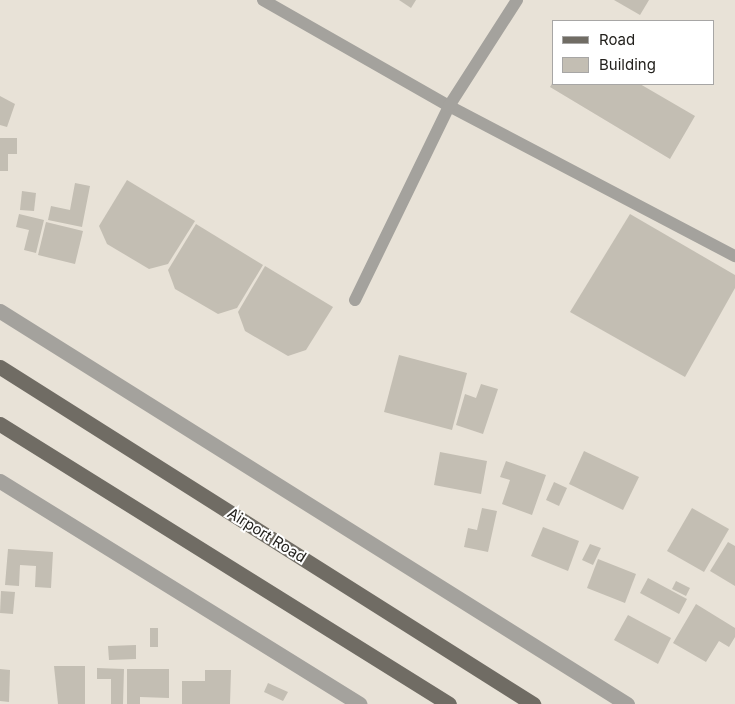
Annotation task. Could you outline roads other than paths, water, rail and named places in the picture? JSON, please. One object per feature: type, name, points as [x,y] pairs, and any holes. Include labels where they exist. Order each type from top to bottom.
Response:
[{"type":"main road","name":"Airport Road","points":[[0,367],[533,704]]},
{"type":"main road","points":[[0,424],[448,704]]},
{"type":"street","points":[[0,311],[626,704]]},
{"type":"street","points":[[0,481],[359,704]]},
{"type":"lane","points":[[263,0],[449,106],[735,256]]},
{"type":"lane","points":[[355,300],[449,106],[517,0]]}]
